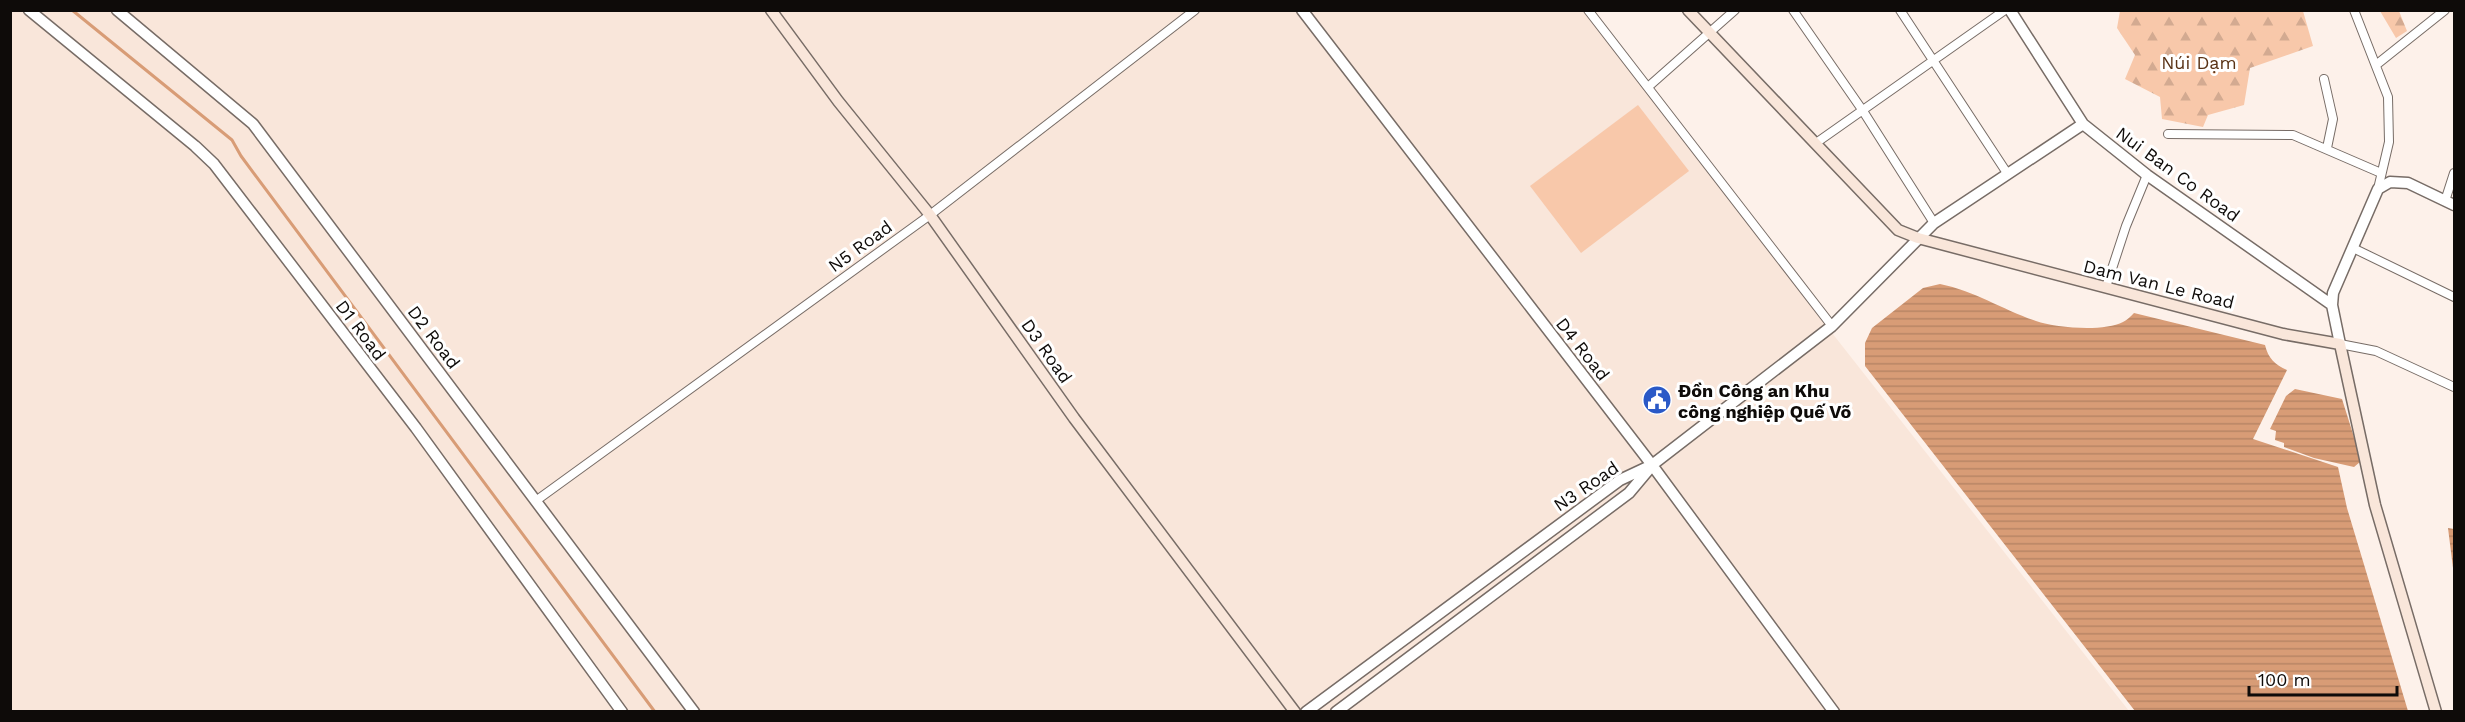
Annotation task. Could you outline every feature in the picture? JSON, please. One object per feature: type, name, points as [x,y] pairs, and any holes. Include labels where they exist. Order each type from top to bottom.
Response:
[{"type":"main road","name":"D3 Road","points":[[771,10],[837,101],[930,215],[1081,428],[1295,711]]},
{"type":"main road","name":"Dam Van Le Road","points":[[1688,10],[1898,230],[1918,238],[2283,334],[2340,344]]},
{"type":"main road","points":[[2340,344],[2375,505],[2436,711]]},
{"type":"street","name":"D1 Road","points":[[29,10],[214,164],[416,428],[622,711]]},
{"type":"street","name":"D2 Road","points":[[117,10],[253,124],[694,711]]},
{"type":"street","name":"N5 Road","points":[[537,500],[930,215],[952,195],[1195,10]]},
{"type":"street","name":"D4 Road","points":[[1302,10],[1652,465],[1834,711]]},
{"type":"street","points":[[1588,10],[1833,326]]},
{"type":"street","points":[[1648,87],[1735,10]]},
{"type":"street","points":[[1793,10],[1863,111],[1934,223]]},
{"type":"street","points":[[1900,10],[2007,173]]},
{"type":"street","points":[[1815,143],[2005,10]]},
{"type":"street","name":"Nui Ban Co Road","points":[[2010,10],[2083,124],[2147,175],[2332,304]]},
{"type":"street","points":[[2354,10],[2388,97],[2389,142],[2378,189],[2333,293],[2332,304],[2340,344],[2376,351],[2454,387]]},
{"type":"street","points":[[2376,65],[2445,10]]},
{"type":"street","points":[[2325,79],[2333,119],[2327,148]]},
{"type":"street","points":[[1652,465],[1833,326],[1934,223],[2083,124]]},
{"type":"street","points":[[2168,134],[2293,135],[2381,173]]},
{"type":"street","points":[[2378,189],[2390,182],[2408,183],[2450,203],[2454,173]]},
{"type":"street","points":[[2106,287],[2126,226],[2147,175]]},
{"type":"street","points":[[2353,248],[2454,297]]},
{"type":"street","name":"N3 Road","points":[[1306,711],[1620,480],[1652,465]]},
{"type":"street","name":"N3 Road","points":[[1336,711],[1629,493],[1652,465]]},
{"type":"shaded area","points":[[10,11],[1586,11],[1814,310],[2129,711],[11,711]]},
{"type":"shaded area","points":[[1940,284],[1965,291],[2012,312],[2055,326],[2104,327],[2123,322],[2134,313],[2265,345],[2273,360],[2287,370],[2253,439],[2338,467],[2347,508],[2408,711],[2135,711],[1865,366],[1865,343],[1872,328],[1923,288]]},
{"type":"shaded area","points":[[2295,389],[2342,399],[2359,453],[2360,462],[2354,467],[2314,458],[2284,447],[2284,443],[2275,440],[2276,431],[2270,429],[2286,396]]},
{"type":"shaded area","points":[[2448,528],[2454,529],[2454,576]]},
{"type":"green space","name":"Núi Dạm","points":[[2120,11],[2303,11],[2313,46],[2250,68],[2244,105],[2208,115],[2203,127],[2162,119],[2160,97],[2125,79],[2135,55],[2117,28]]},
{"type":"green space","points":[[2380,11],[2399,11],[2407,31],[2396,38]]},
{"type":"green space","points":[[1638,105],[1689,171],[1581,253],[1530,186]]},
{"type":"waterway","points":[[72,10],[232,140],[241,156],[655,712]]},
{"type":"place","name":"Đồn Công an Khu công nghiệp Quế Võ","points":[[1657,400]]}]
